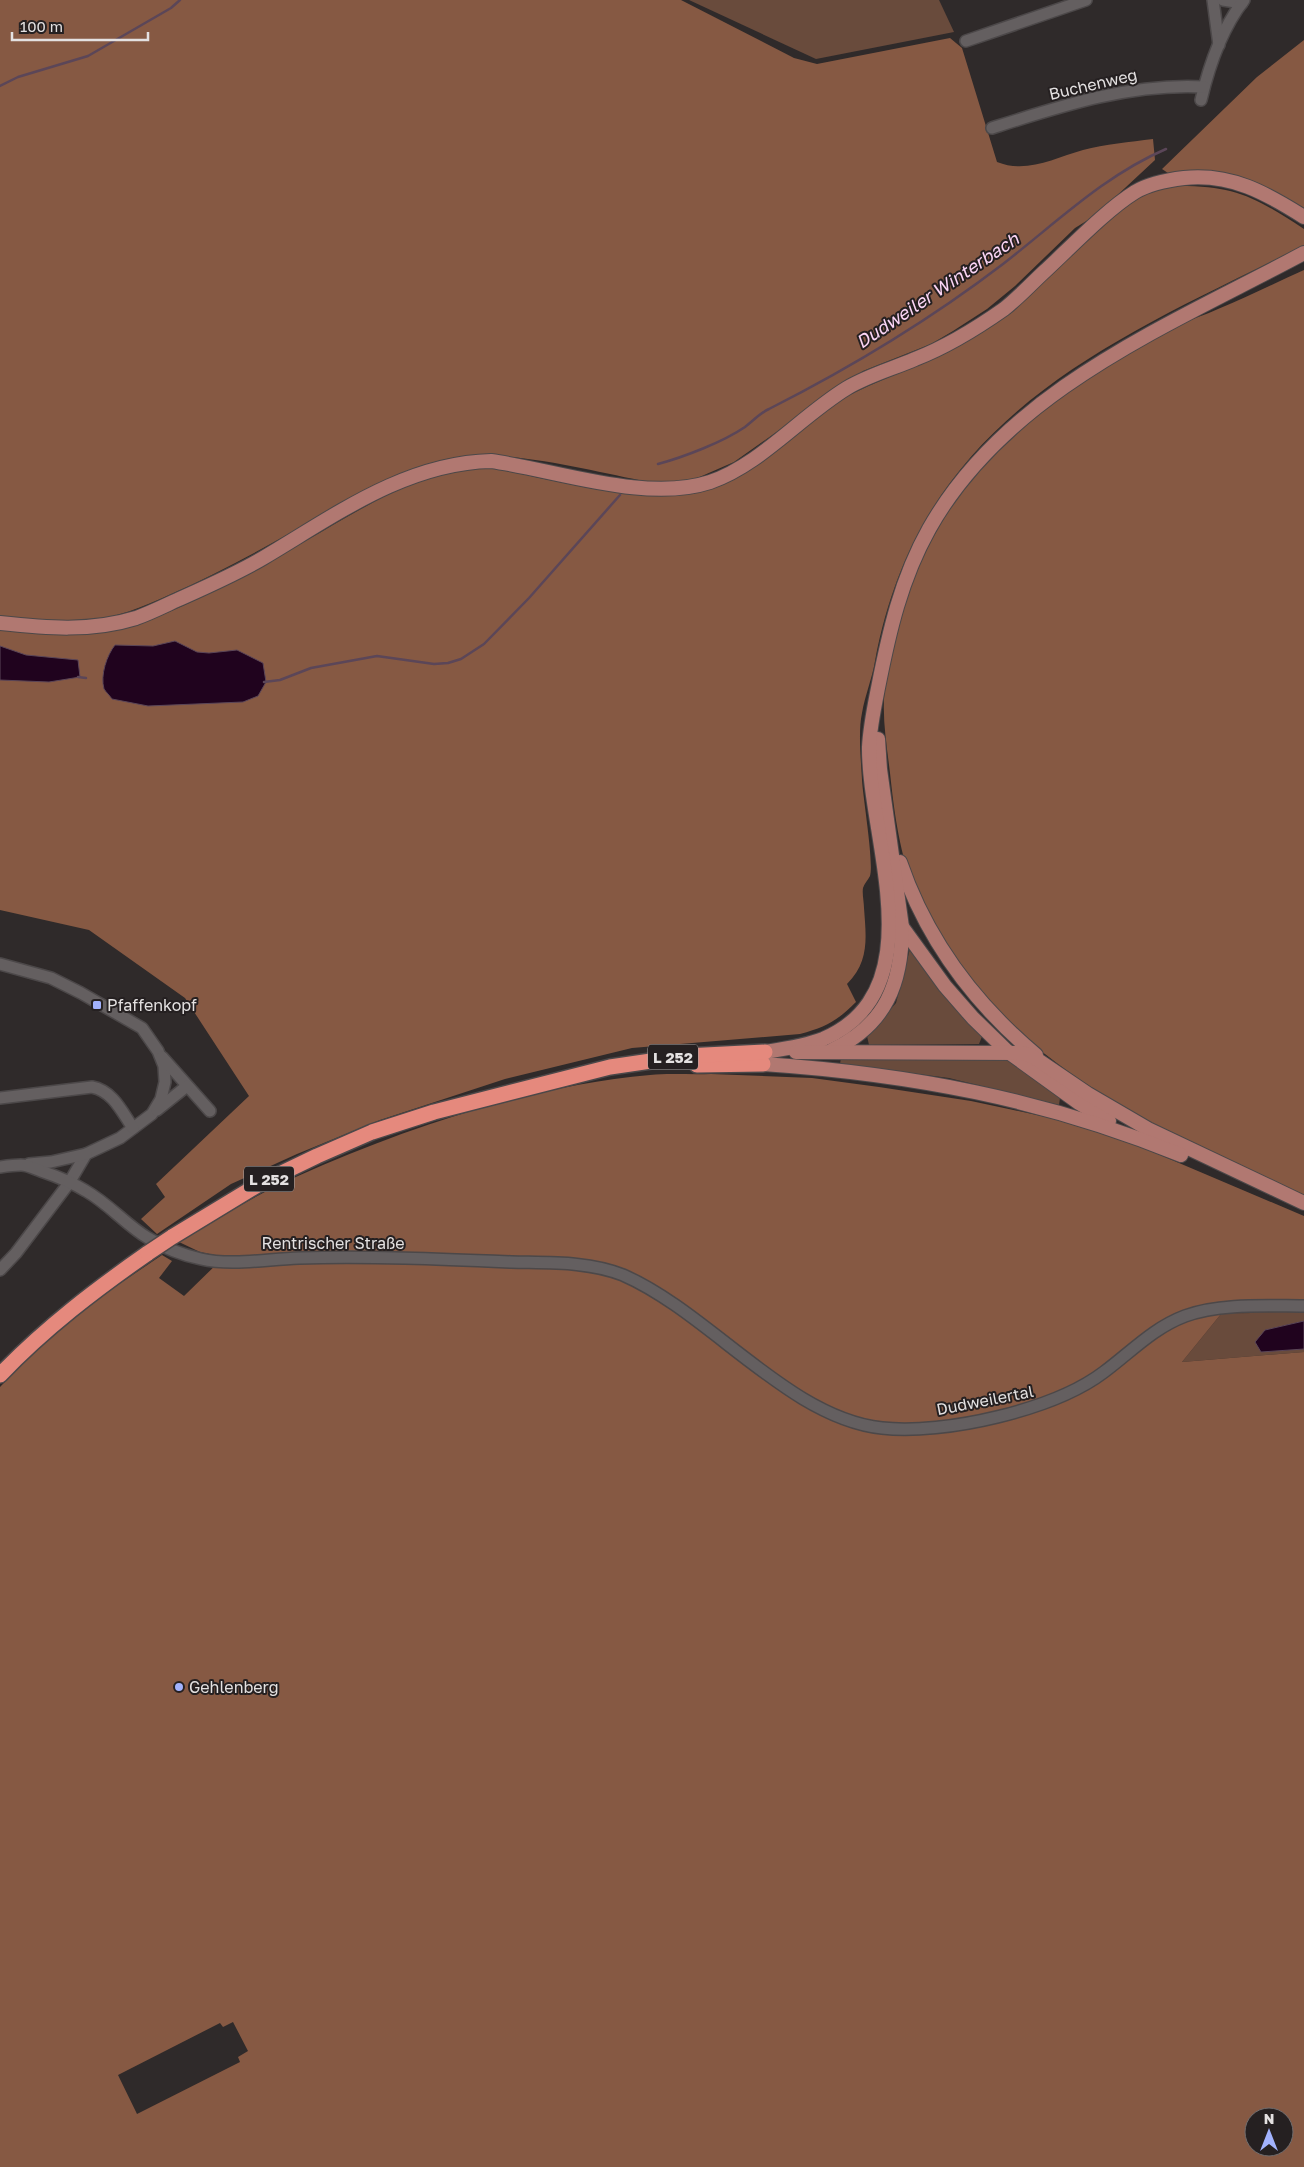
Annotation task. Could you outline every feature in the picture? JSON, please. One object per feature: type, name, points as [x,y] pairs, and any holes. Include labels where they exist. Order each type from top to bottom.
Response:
[{"type":"highway","name":"L 252","points":[[0,1375],[25,1349],[62,1317],[172,1237],[261,1183],[372,1132],[434,1112],[584,1074],[764,1058]]},
{"type":"main road","points":[[0,623],[43,628],[86,628],[136,618],[260,560],[380,490],[414,475],[446,466],[491,461],[637,488],[690,487],[710,482],[732,473],[754,458],[818,407],[844,390],[882,371],[916,359],[972,329],[1005,308],[1120,204],[1150,184],[1194,177],[1230,180],[1269,195],[1304,217]]},
{"type":"main road","points":[[764,1058],[810,1044],[848,1025],[871,1001],[881,981],[889,934],[886,891],[869,749],[871,723],[894,611],[916,555],[947,500],[973,468],[1021,419],[1064,386],[1108,358],[1304,253]]},
{"type":"main road","points":[[1185,317],[1304,263]]},
{"type":"main road","points":[[828,1052],[859,1034],[875,1019],[888,1002],[898,976],[902,952],[902,926],[891,836],[880,769],[878,690]]},
{"type":"main road","points":[[891,836],[917,908],[949,961],[995,1017],[1057,1073]]},
{"type":"main road","points":[[886,891],[902,926],[945,986],[973,1018],[1007,1051],[1079,1103],[1133,1136]]},
{"type":"main road","points":[[764,1058],[793,1061],[828,1052],[1007,1051],[1032,1056],[1148,1129],[1304,1204]]},
{"type":"main road","points":[[764,1058],[963,1088],[1049,1108],[1133,1136],[1304,1204]]},
{"type":"street","points":[[966,41],[1086,0]]},
{"type":"street","points":[[1214,0],[1218,45]]},
{"type":"street","points":[[1201,100],[1218,45],[1243,1],[1223,0]]},
{"type":"street","name":"Buchenweg","points":[[992,128],[1096,97],[1165,86],[1204,87]]},
{"type":"street","points":[[0,964],[51,978],[124,1016],[142,1028],[186,1086],[210,1111]]},
{"type":"street","points":[[152,1114],[160,1099],[165,1082],[164,1066],[158,1051]]},
{"type":"street","points":[[23,1165],[51,1162],[86,1154],[120,1138],[186,1086]]},
{"type":"street","points":[[0,1098],[92,1087],[108,1092],[133,1128]]},
{"type":"street","points":[[0,1270],[16,1253],[69,1183],[86,1154]]},
{"type":"street","name":"Rentrischer Straße","points":[[0,1167],[23,1165],[50,1173],[87,1191],[148,1238],[174,1251],[201,1259],[217,1261],[302,1258],[465,1260],[590,1266],[623,1276],[682,1308]]},
{"type":"street","name":"Dudweilertal","points":[[682,1308],[733,1349],[816,1407],[840,1419],[858,1424],[882,1428],[910,1429],[973,1421],[1049,1403],[1084,1386],[1104,1373],[1142,1340],[1186,1316],[1221,1309],[1304,1306]]},
{"type":"shaded area","points":[[0,0],[681,0],[794,58],[817,64],[950,38],[962,48],[997,162],[1008,165],[1030,166],[1091,148],[1153,139],[1155,160],[1096,215],[1075,228],[1015,286],[987,309],[931,344],[863,371],[734,462],[695,479],[649,482],[521,458],[470,456],[447,459],[430,463],[381,482],[227,567],[139,608],[98,620],[54,622],[21,619],[0,616]]},
{"type":"shaded area","points":[[689,0],[939,0],[954,32],[816,59]]},
{"type":"shaded area","points":[[1304,40],[1304,209],[1270,189],[1240,176],[1207,171],[1168,173],[1162,169],[1257,77]]},
{"type":"shaded area","points":[[1172,186],[1194,186],[1228,190],[1256,201],[1271,208],[1304,229],[1304,246],[1159,318],[1093,356],[1032,399],[978,449],[933,508],[898,578],[863,706],[860,746],[871,869],[870,876],[863,888],[865,948],[860,966],[847,984],[856,1002],[831,1022],[800,1034],[632,1048],[505,1079],[380,1120],[297,1154],[231,1184],[157,1234],[141,1219],[165,1197],[156,1184],[249,1096],[185,998],[89,930],[0,910],[0,629],[52,634],[87,634],[122,629],[139,624],[161,616],[224,586],[395,491],[418,481],[466,469],[491,468],[590,488],[642,495],[690,494],[711,489],[729,482],[746,472],[809,421],[840,400],[945,352],[1123,206],[1141,194]]},
{"type":"shaded area","points":[[1304,270],[1304,1195],[1203,1149],[1137,1115],[1106,1096],[1025,1039],[986,1000],[960,968],[938,934],[919,899],[908,872],[900,842],[895,811],[885,735],[884,699],[891,654],[900,621],[910,588],[924,556],[958,496],[979,469],[1003,444],[1044,409],[1110,362],[1186,322]]},
{"type":"shaded area","points":[[175,641],[197,652],[209,653],[237,650],[263,663],[266,682],[258,696],[243,702],[148,706],[112,699],[104,689],[105,666],[109,654],[115,645],[153,646]]},
{"type":"shaded area","points":[[0,646],[26,655],[78,660],[80,677],[49,682],[0,680]]},
{"type":"shaded area","points":[[911,945],[983,1034],[979,1044],[869,1045],[867,1036],[896,1003]]},
{"type":"shaded area","points":[[841,1058],[1006,1059],[1060,1098],[1059,1105],[949,1078],[840,1064]]},
{"type":"shaded area","points":[[658,1074],[812,1078],[971,1101],[1051,1118],[1132,1143],[1304,1216],[1304,1311],[1221,1314],[1182,1362],[1304,1352],[1304,2167],[0,2167],[0,1387],[45,1341],[103,1295],[162,1255],[172,1261],[159,1278],[184,1296],[224,1257],[200,1252],[179,1242],[223,1215],[283,1183],[383,1141],[470,1111],[515,1099],[605,1080]],"holes":[[[233,2022],[248,2051],[238,2057],[240,2062],[137,2114],[118,2075],[220,2023],[223,2027]]]},
{"type":"shaded area","points":[[1304,1311],[1304,1321],[1265,1330],[1262,1352],[1304,1349],[1304,1352],[1182,1362],[1221,1314]]},
{"type":"shaded area","points":[[1304,1321],[1304,1349],[1261,1352],[1255,1342],[1265,1330]]},
{"type":"waterway","points":[[0,86],[18,77],[88,56],[171,8],[180,0]]},
{"type":"waterway","name":"Dudweiler Winterbach","points":[[658,464],[691,453],[726,438],[745,427],[766,411],[830,377],[889,342],[976,284],[1062,216],[1122,172],[1166,149]]},
{"type":"waterway","name":"Dudweiler Winterbach","points":[[264,682],[280,680],[311,668],[377,656],[434,664],[448,663],[461,659],[484,644],[529,598],[620,495]]},
{"type":"waterway","name":"Dudweiler Winterbach","points":[[78,677],[86,678]]},
{"type":"place","name":"Pfaffenkopf","points":[[97,1005]]},
{"type":"place","name":"Gehlenberg","points":[[179,1687]]}]
